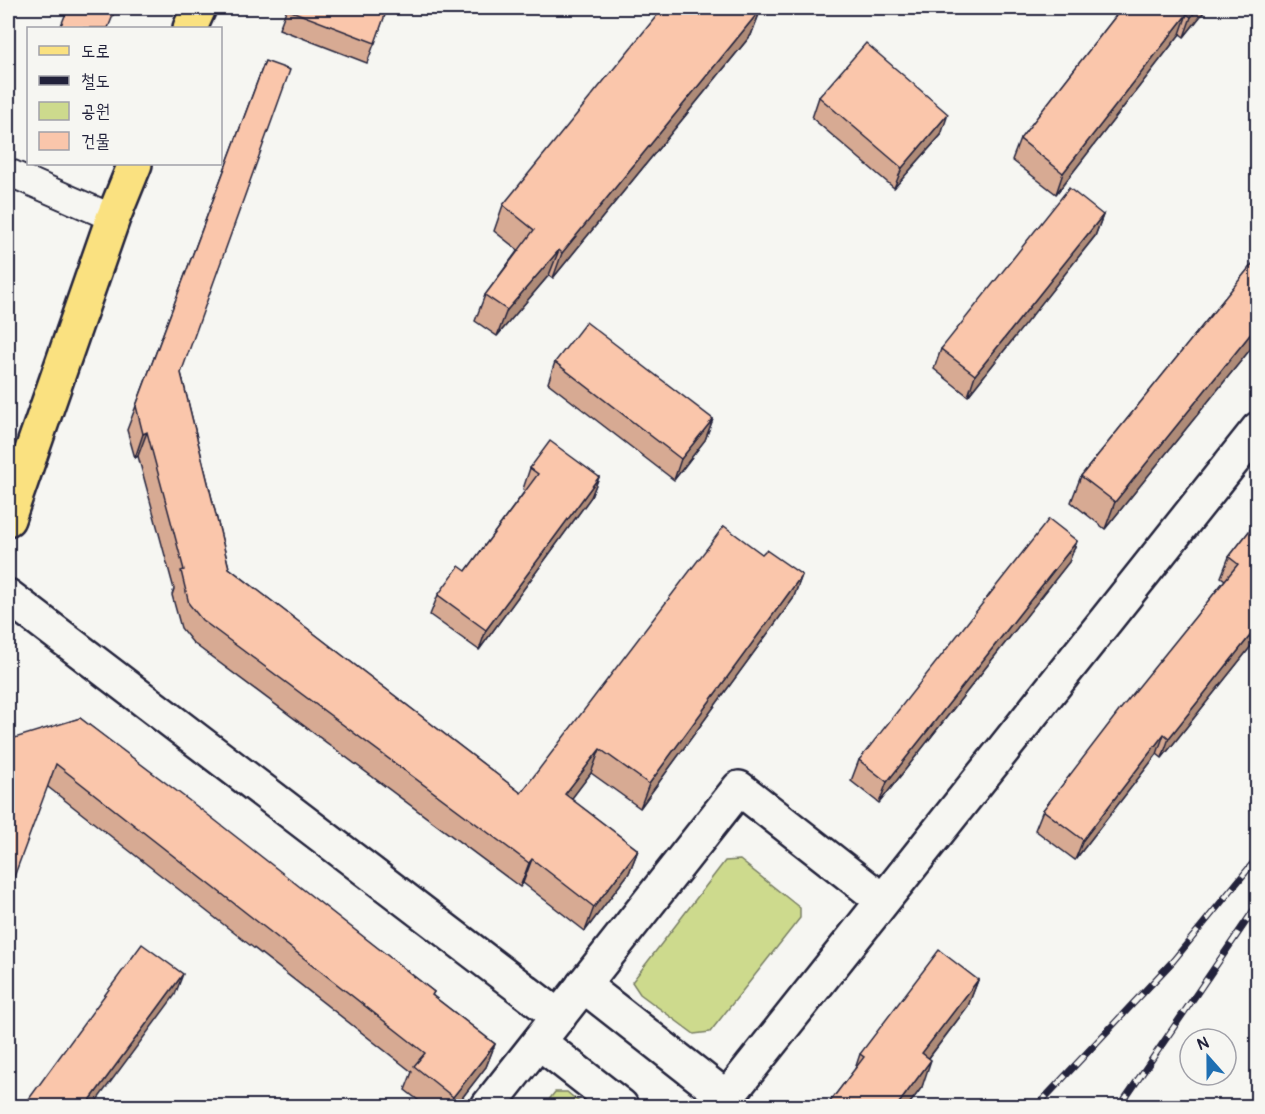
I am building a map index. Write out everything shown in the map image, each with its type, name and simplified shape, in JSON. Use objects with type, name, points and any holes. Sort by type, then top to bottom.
[{"type":"main road","points":[[190,27],[199,8]]},
{"type":"main road","points":[[8,519],[113,218],[135,165]]},
{"type":"main road","points":[[583,985],[723,1102],[1257,429]]},
{"type":"main road","points":[[8,596],[559,1017]]},
{"type":"main road","points":[[488,1107],[739,788],[882,900]]},
{"type":"main road","points":[[539,1042],[621,1107]]},
{"type":"street","points":[[8,172],[113,218]]},
{"type":"green space","points":[[740,860],[800,908],[800,918],[710,1032],[694,1034],[640,994],[632,982],[725,861]]},
{"type":"green space","points":[[555,1092],[567,1092],[584,1106],[544,1106]]},
{"type":"building","points":[[68,8],[116,8],[108,27],[60,27]]},
{"type":"building","points":[[287,8],[373,8],[386,12],[375,43]]},
{"type":"building","points":[[663,8],[761,9],[562,253],[559,250],[507,310],[485,295],[534,230],[503,205]]},
{"type":"building","points":[[1122,8],[1198,8],[1191,17],[1187,14],[1063,173],[1020,139]]},
{"type":"building","points":[[866,43],[948,114],[902,168],[819,97]]},
{"type":"building","points":[[265,61],[290,70],[181,373],[229,568],[521,793],[724,526],[762,554],[766,550],[802,575],[649,784],[600,749],[565,794],[638,850],[594,907],[532,859],[529,863],[202,620],[189,604],[181,571],[184,570],[147,432],[143,434],[136,406]]},
{"type":"building","points":[[1069,188],[1103,215],[975,375],[941,349]]},
{"type":"building","points":[[1257,258],[1257,326],[1115,502],[1081,476]]},
{"type":"building","points":[[586,322],[713,419],[681,459],[555,362]]},
{"type":"building","points":[[550,441],[599,477],[486,630],[438,595],[459,566],[466,571],[538,474],[530,468]]},
{"type":"building","points":[[1049,519],[1077,541],[887,782],[859,760]]},
{"type":"building","points":[[1257,521],[1257,609],[1254,613],[1257,615],[1257,627],[1169,738],[1164,734],[1083,840],[1043,810],[1119,711],[1238,564],[1229,557]]},
{"type":"building","points":[[80,718],[207,814],[434,992],[432,995],[495,1044],[453,1097],[414,1066],[425,1053],[56,764],[8,893],[8,740]]},
{"type":"building","points":[[142,944],[183,974],[85,1107],[23,1107]]},
{"type":"building","points":[[939,950],[978,980],[922,1053],[931,1060],[896,1107],[826,1107],[864,1057],[860,1054]]},
{"type":"building","points":[[352,1099],[362,1107],[346,1107]]},
{"type":"railway","points":[[1037,1106],[1173,961],[1258,857]]},
{"type":"railway","points":[[1120,1106],[1258,904]]}]
